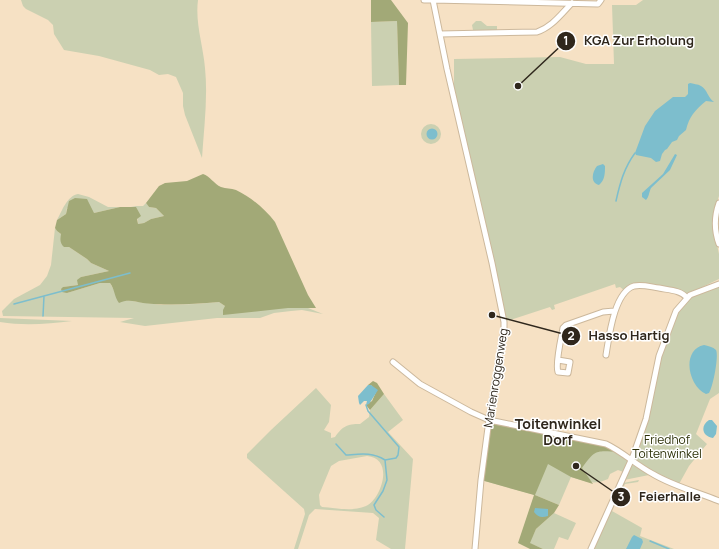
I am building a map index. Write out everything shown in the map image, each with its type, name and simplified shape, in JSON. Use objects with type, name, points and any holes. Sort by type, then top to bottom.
[{"type":"street","points":[[424,0],[598,4],[601,0]]},
{"type":"street","name":"Marienroggenweg","points":[[433,0],[504,322],[481,480],[475,549]]},
{"type":"street","points":[[440,34],[537,32],[555,22],[572,3]]},
{"type":"street","points":[[719,203],[715,222],[715,231],[719,244]]},
{"type":"street","points":[[591,549],[631,460],[646,419],[661,347],[676,311],[690,295],[719,284]]},
{"type":"street","points":[[606,355],[614,311],[625,292],[634,286],[640,285],[677,291],[687,296],[687,298]]},
{"type":"street","points":[[558,360],[564,326],[603,312],[614,311]]},
{"type":"street","points":[[393,362],[420,384],[471,412],[489,420],[598,441],[612,447],[654,475],[666,481],[719,500]]},
{"type":"green space","points":[[21,0],[198,0],[198,26],[206,79],[202,158],[185,115],[183,93],[176,77],[168,74],[159,75],[150,70],[99,56],[64,50],[54,34],[53,25],[48,20],[26,9]]},
{"type":"green space","points":[[371,0],[391,0],[408,23],[406,85],[399,85],[397,21],[371,22]]},
{"type":"green space","points":[[643,0],[719,0],[719,196],[714,213],[714,231],[719,254],[719,279],[690,293],[687,296],[640,285],[625,291],[620,287],[616,288],[615,284],[554,305],[555,309],[552,310],[550,307],[504,322],[454,98],[454,59],[560,57],[586,64],[614,64],[612,5],[636,5]]},
{"type":"green space","points":[[397,21],[399,85],[372,86],[371,22]]},
{"type":"green space","points":[[476,21],[481,21],[487,26],[497,26],[497,31],[471,34],[473,30],[472,25]]},
{"type":"green space","points":[[431,124],[438,127],[441,134],[438,141],[431,144],[424,141],[421,134],[424,127]]},
{"type":"green space","points":[[203,174],[208,176],[221,187],[236,190],[247,196],[271,217],[275,222],[308,295],[316,308],[288,308],[223,315],[225,306],[219,302],[172,305],[134,301],[119,303],[110,283],[100,283],[67,293],[62,292],[61,289],[63,287],[78,285],[77,280],[81,277],[109,271],[91,263],[69,247],[64,247],[62,244],[60,240],[61,234],[55,228],[57,220],[66,214],[69,201],[75,198],[87,199],[94,213],[120,207],[136,207],[141,216],[137,219],[138,224],[144,223],[151,219],[164,216],[156,208],[149,207],[146,203],[159,186],[165,183],[187,181]]},
{"type":"green space","points":[[78,194],[89,197],[108,207],[120,207],[94,213],[67,208],[66,214],[57,220],[68,201],[74,195]]},
{"type":"green space","points":[[146,203],[149,207],[156,208],[164,216],[138,224],[136,207],[131,206],[143,206]]},
{"type":"green space","points":[[55,228],[61,234],[69,247],[91,263],[109,271],[81,277],[78,285],[63,287],[67,293],[100,283],[110,283],[114,290],[125,300],[161,305],[219,302],[225,306],[308,308],[323,314],[302,310],[274,313],[260,318],[217,318],[145,326],[120,322],[134,318],[3,316],[2,311],[14,299],[40,285],[47,276],[51,265]]},
{"type":"green space","name":"Friedhof Toitenwinkel","points":[[719,284],[719,393],[710,399],[696,434],[707,444],[689,466],[679,484],[657,475],[635,458],[655,372],[676,311],[687,298]]},
{"type":"green space","points":[[0,318],[72,321],[45,324],[18,324],[0,322]]},
{"type":"green space","points":[[373,381],[377,383],[384,394],[370,410],[366,405],[372,401],[376,392],[371,385],[368,385]]},
{"type":"green space","points":[[316,388],[331,405],[329,422],[324,430],[331,433],[331,438],[335,437],[340,430],[346,426],[360,424],[369,417],[370,410],[384,394],[403,420],[388,432],[413,459],[405,549],[391,549],[376,540],[379,518],[373,513],[315,509],[309,515],[298,549],[294,549],[305,514],[304,509],[247,458],[247,454]],"holes":[[[367,456],[376,459],[381,464],[383,480],[380,489],[371,503],[355,509],[338,509],[322,507],[320,505],[319,495],[331,466],[339,461]]]},
{"type":"green space","points":[[489,420],[598,441],[620,452],[602,451],[591,457],[582,468],[593,484],[571,477],[548,464],[535,495],[559,505],[554,513],[536,529],[530,543],[543,549],[530,549],[518,543],[534,495],[481,480]]},
{"type":"green space","points":[[598,441],[631,460],[626,473],[618,470],[610,474],[608,479],[598,482],[590,482],[571,477],[559,505],[535,495],[481,480]]},
{"type":"green space","points":[[632,465],[635,466],[649,475],[624,480]]},
{"type":"green space","points":[[639,480],[638,482],[625,484],[612,511],[642,528],[640,536],[674,549],[592,549],[623,483]]},
{"type":"green space","points":[[554,513],[576,523],[568,540],[559,537],[554,549],[543,549],[529,543],[536,529]]},
{"type":"water","points":[[690,83],[703,87],[714,102],[706,101],[696,111],[691,117],[686,130],[665,150],[660,161],[656,162],[651,158],[636,155],[635,153],[645,126],[655,111],[673,97],[685,97],[688,94],[688,84]]},
{"type":"water","points":[[430,129],[434,129],[436,130],[436,138],[430,139],[427,136],[427,132]]},
{"type":"water","points":[[675,154],[677,155],[670,170],[651,188],[646,200],[642,197],[642,193],[663,174]]},
{"type":"water","points":[[603,164],[605,166],[604,176],[599,185],[594,182],[593,174],[597,166]]},
{"type":"water","points":[[704,345],[715,349],[717,353],[712,385],[709,393],[706,394],[695,384],[691,376],[690,368],[692,354],[697,348]]},
{"type":"water","points":[[368,385],[371,385],[378,390],[369,404],[366,405],[367,401],[364,401],[360,405],[358,396]]},
{"type":"water","points":[[709,420],[712,420],[717,426],[716,434],[713,438],[706,435],[703,428]]},
{"type":"water","points":[[535,508],[548,509],[548,516],[538,516],[534,512]]},
{"type":"water","points":[[634,535],[642,539],[643,542],[640,549],[626,549],[632,537]]},
{"type":"waterway","points":[[616,201],[623,176],[635,153]]},
{"type":"waterway","points":[[14,304],[130,273]]},
{"type":"waterway","points":[[43,316],[44,296]]},
{"type":"waterway","points":[[366,405],[368,411],[399,447],[396,458],[385,460],[387,480],[383,491],[374,505],[376,510],[384,517]]},
{"type":"waterway","points":[[336,444],[346,455],[371,455],[385,460]]},
{"type":"waterway","points":[[650,541],[669,549]]},
{"type":"place","name":"KGA Zur Erholung","points":[[518,86]]},
{"type":"place","name":"Hasso Hartig","points":[[492,315]]},
{"type":"place","name":"Feierhalle","points":[[576,466]]},
{"type":"district","name":"Toitenwinkel Dorf","points":[[558,432]]}]
